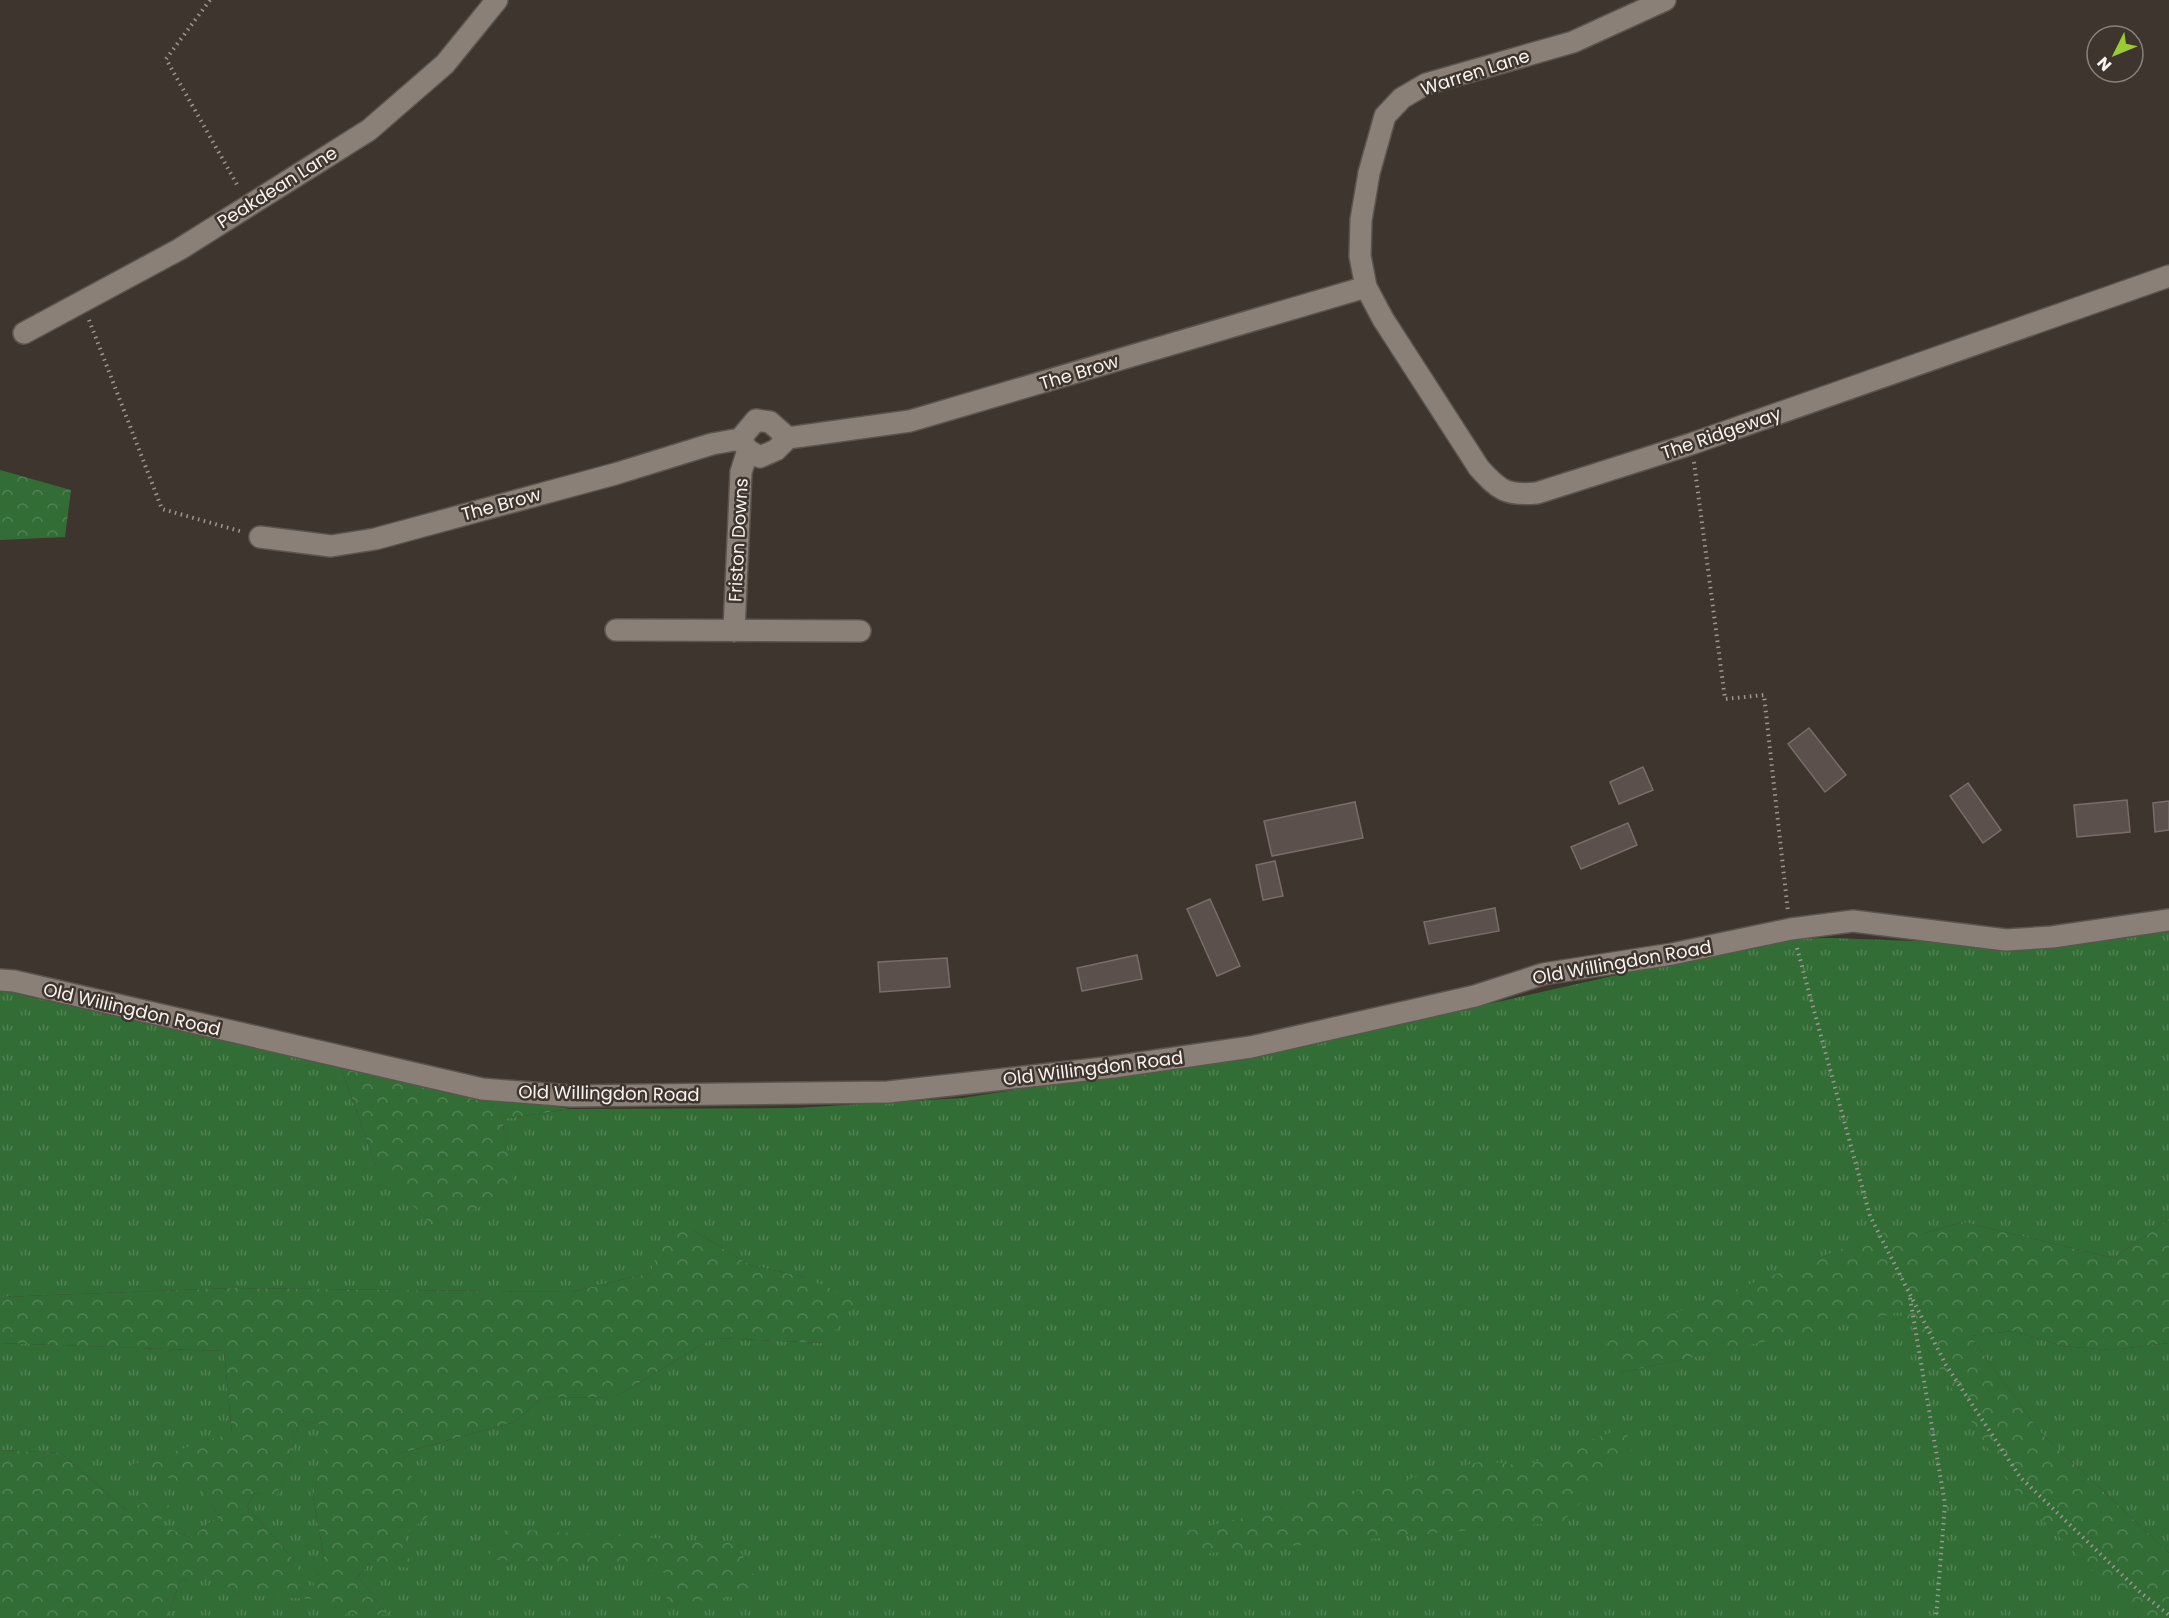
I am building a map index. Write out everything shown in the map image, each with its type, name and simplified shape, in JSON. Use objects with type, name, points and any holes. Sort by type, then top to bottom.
[{"type":"street","name":"Peakdean Lane","points":[[24,333],[180,249],[369,130],[445,64],[496,0]]},
{"type":"street","name":"Warren Lane","points":[[1366,287],[1360,256],[1360,220],[1369,173],[1385,116],[1402,98],[1426,84],[1573,42],[1665,0]]},
{"type":"street","name":"The Ridgeway","points":[[1366,287],[1479,468],[1496,487],[1514,496],[1537,493],[1691,444],[2169,276]]},
{"type":"street","name":"The Brow","points":[[744,444],[760,457],[776,450],[788,438],[910,422],[1366,287]]},
{"type":"street","name":"The Brow","points":[[260,537],[332,546],[375,539],[744,444],[756,420],[770,422],[788,438]]},
{"type":"street","name":"Friston Downs","points":[[734,631],[744,444]]},
{"type":"street","points":[[615,630],[860,631]]},
{"type":"street","name":"Old Willingdon Road","points":[[7,980],[482,1089],[571,1096],[888,1092],[1113,1067],[1251,1047],[1475,996],[1543,974],[1672,954],[1791,929],[1852,921],[2006,940],[2052,937],[2169,920]]},
{"type":"path","points":[[210,0],[166,59],[248,205]]},
{"type":"path","points":[[82,303],[162,509],[260,537]]},
{"type":"path","points":[[1691,444],[1725,699],[1764,695],[1791,929],[1870,1216],[1946,1365],[2020,1477],[2141,1593],[2169,1615]]},
{"type":"path","points":[[1909,1294],[1945,1504],[1935,1618]]},
{"type":"green space","points":[[0,470],[71,490],[65,537],[0,540]]},
{"type":"green space","points":[[2169,930],[2169,1219],[2114,1258],[1962,1222],[1922,1234],[1620,1373],[1901,1311],[1930,1353],[2139,1618],[168,1618],[180,1580],[215,1576],[239,1595],[294,1560],[247,1507],[255,1493],[276,1498],[300,1420],[331,1426],[313,1496],[324,1558],[386,1614],[358,1576],[404,1535],[398,1454],[515,1422],[541,1398],[615,1397],[713,1338],[826,1343],[804,1277],[750,1265],[693,1230],[650,1273],[571,1292],[233,1288],[0,1297],[0,990],[341,1068],[376,1166],[514,1191],[502,1119],[571,1109],[795,1108],[962,1098],[1299,1047],[1776,939],[1832,938],[1993,944]]},
{"type":"green space","points":[[341,1068],[427,1087],[571,1109],[502,1119],[515,1191],[434,1228],[376,1166]]},
{"type":"green space","points":[[2169,1219],[2169,1343],[2111,1350],[2062,1346],[2014,1331],[1970,1336],[2041,1433],[2169,1553],[2169,1618],[2139,1618],[2011,1487],[1930,1353],[1901,1312],[1620,1373],[1603,1340],[1904,1225],[1922,1234],[1962,1222],[2114,1258]]},
{"type":"green space","points":[[667,1227],[693,1230],[750,1265],[804,1277],[857,1300],[826,1343],[713,1338],[615,1397],[541,1398],[515,1422],[398,1454],[433,1512],[404,1535],[411,1568],[370,1563],[358,1576],[387,1615],[334,1614],[310,1578],[324,1558],[313,1496],[330,1426],[300,1420],[276,1499],[255,1493],[247,1507],[294,1560],[313,1599],[239,1595],[215,1577],[180,1580],[168,1618],[0,1618],[0,1450],[61,1453],[126,1510],[162,1495],[169,1506],[158,1525],[192,1537],[218,1516],[201,1489],[131,1465],[232,1433],[224,1351],[0,1343],[0,1297],[233,1288],[571,1292],[650,1273]]},
{"type":"green space","points":[[2014,1331],[2062,1346],[2111,1350],[2169,1343],[2169,1553],[2041,1433],[1970,1336]]},
{"type":"green space","points":[[0,1343],[224,1351],[232,1434],[132,1465],[201,1488],[218,1516],[192,1537],[157,1525],[126,1510],[61,1453],[0,1450]]},
{"type":"green space","points":[[1622,1428],[1635,1446],[1562,1522],[1198,1554],[1179,1533],[1484,1461],[1525,1466]]},
{"type":"green space","points":[[506,1529],[735,1543],[765,1594],[667,1604],[666,1573],[613,1563],[486,1560]]},
{"type":"building","points":[[1809,728],[1846,775],[1825,792],[1788,744]]},
{"type":"building","points":[[1643,767],[1653,790],[1619,804],[1610,782]]},
{"type":"building","points":[[1968,783],[2001,830],[1983,843],[1950,796]]},
{"type":"building","points":[[2127,800],[2130,832],[2077,837],[2074,805]]},
{"type":"building","points":[[2169,801],[2169,830],[2155,832],[2153,803]]},
{"type":"building","points":[[1355,802],[1363,838],[1272,856],[1264,821]]},
{"type":"building","points":[[1628,823],[1637,845],[1581,869],[1571,847]]},
{"type":"building","points":[[1275,861],[1283,896],[1263,900],[1256,865]]},
{"type":"building","points":[[1210,899],[1240,966],[1217,976],[1187,909]]},
{"type":"building","points":[[1495,908],[1499,931],[1429,944],[1424,922]]},
{"type":"building","points":[[1137,955],[1142,979],[1082,991],[1077,968]]},
{"type":"building","points":[[947,958],[950,987],[880,992],[878,962]]}]
